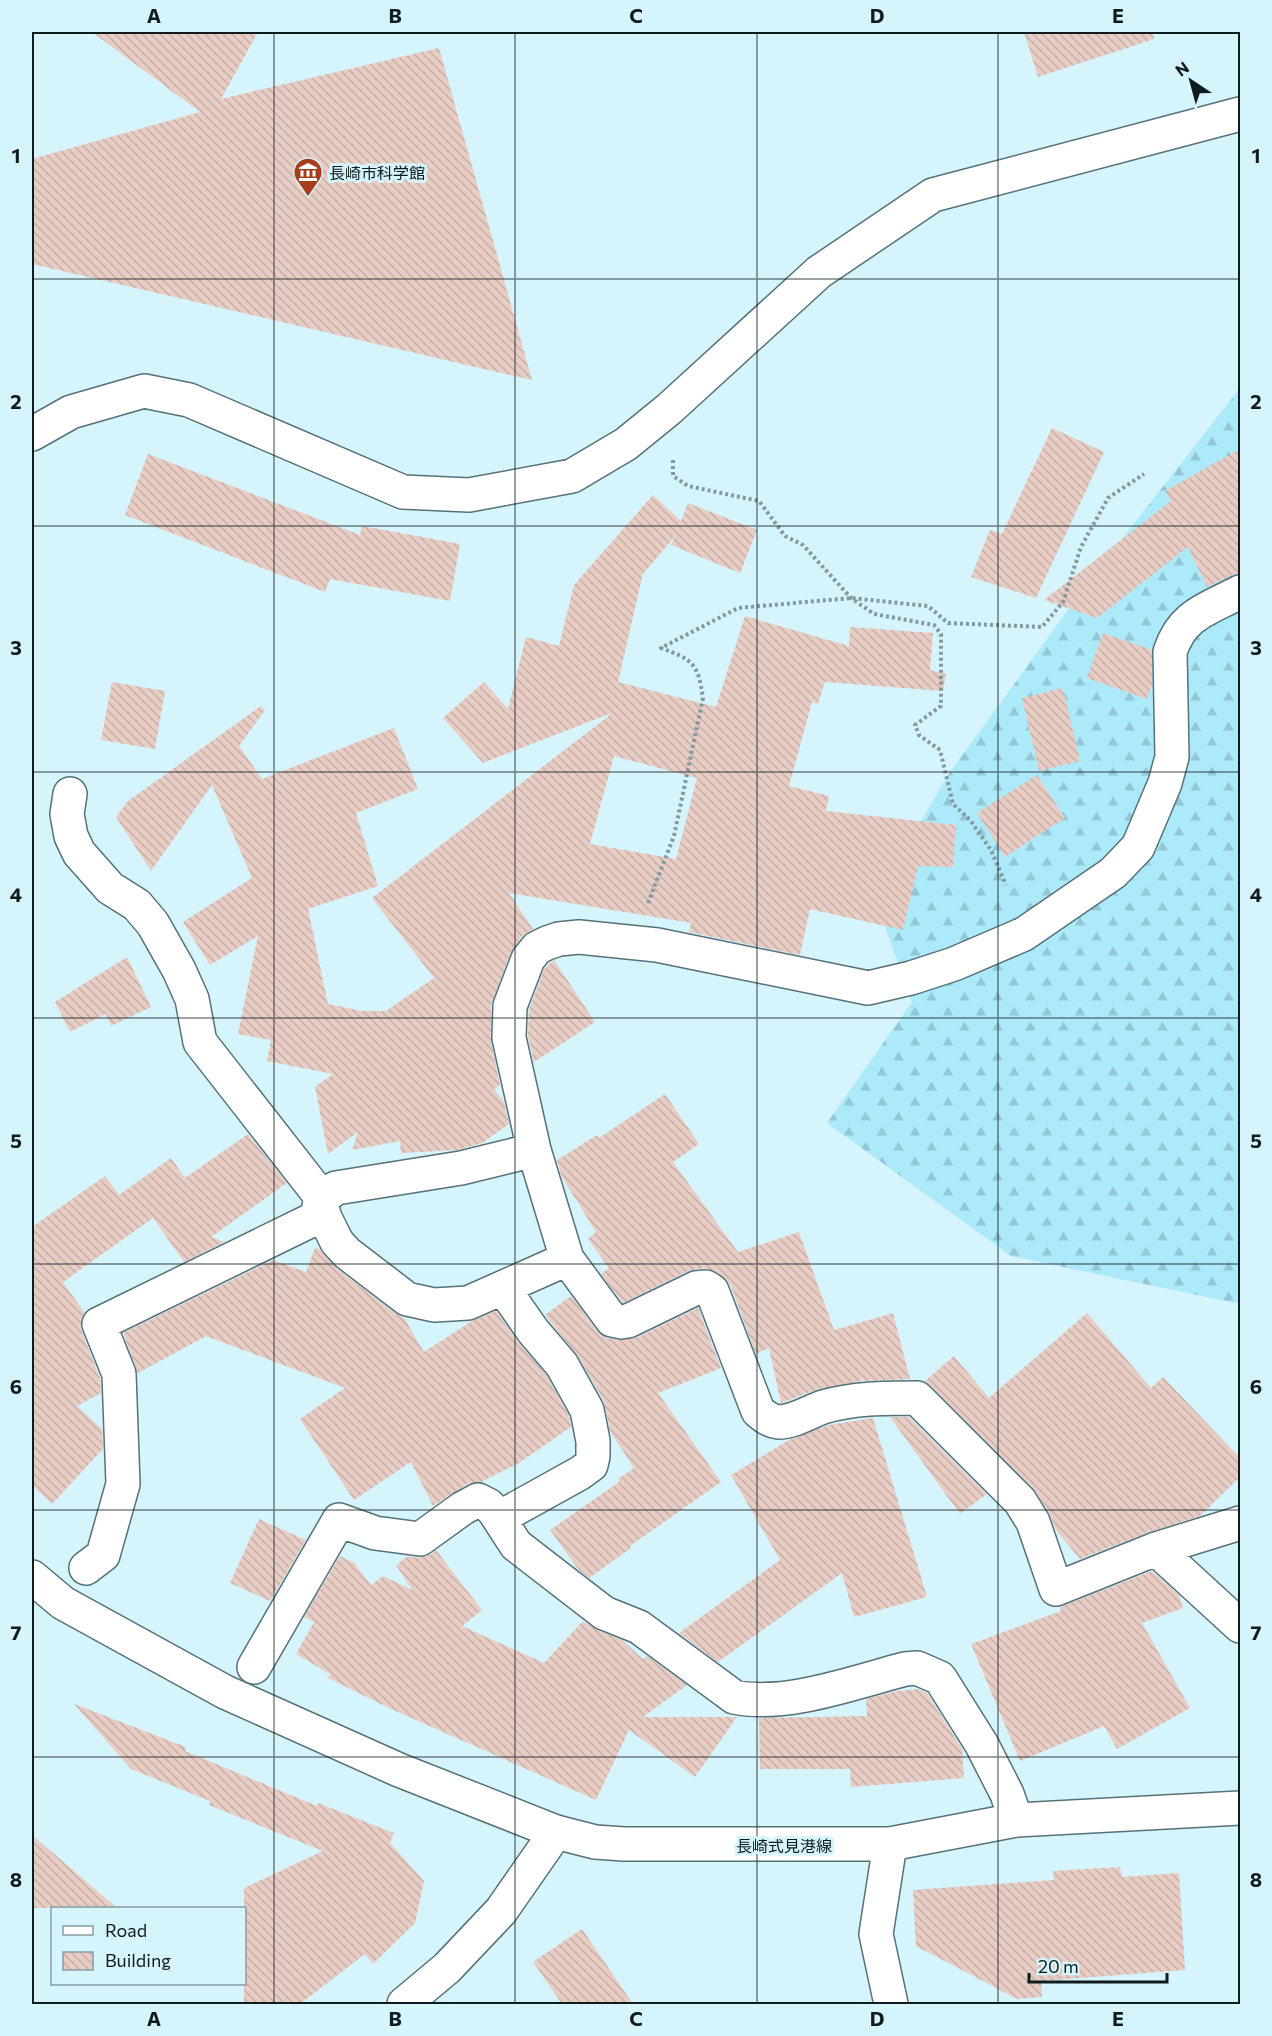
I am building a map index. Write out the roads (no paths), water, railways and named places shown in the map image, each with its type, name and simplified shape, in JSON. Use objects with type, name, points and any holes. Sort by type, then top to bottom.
[{"type":"street","points":[[32,434],[71,412],[144,391],[189,400],[403,492],[469,495],[572,476],[626,444],[819,272],[933,195],[1240,114]]},
{"type":"street","points":[[1240,592],[1185,622],[1174,640],[1170,652],[1172,757],[1165,783],[1138,847],[1113,873],[1024,934],[954,964],[911,978],[868,988],[657,945],[579,937],[559,939],[537,948],[528,959],[510,1006],[509,1038],[534,1149],[567,1259],[612,1320],[628,1321],[696,1288],[706,1287],[712,1291],[758,1411],[767,1419],[775,1422],[786,1421],[824,1407],[882,1398],[917,1398],[1020,1501],[1033,1522],[1056,1589],[1156,1549],[1240,1523]]},
{"type":"street","points":[[70,794],[67,814],[71,836],[79,853],[110,888],[137,905],[153,924],[179,969],[192,999],[200,1042],[323,1206],[338,1242],[347,1253],[407,1299],[434,1305],[468,1303],[567,1259]]},
{"type":"street","points":[[86,1568],[104,1555],[123,1484],[119,1374],[99,1323],[323,1206],[336,1188],[461,1168],[534,1149]]},
{"type":"street","points":[[499,1518],[580,1473],[591,1465],[593,1456],[587,1410],[562,1365],[503,1288]]},
{"type":"street","points":[[254,1667],[339,1520],[375,1533],[420,1539],[478,1500],[488,1505],[499,1518],[516,1545],[604,1613],[639,1627],[734,1697],[747,1700],[804,1694],[905,1669],[917,1668],[940,1678],[982,1745],[1007,1794],[1016,1820]]},
{"type":"street","points":[[1156,1549],[1240,1626]]},
{"type":"street","name":"長崎式見港線","points":[[32,1577],[63,1603],[225,1692],[399,1770],[556,1832],[595,1842],[624,1844],[890,1844],[1016,1820],[1240,1808]]},
{"type":"street","points":[[404,2004],[447,1968],[501,1911],[556,1832]]},
{"type":"street","points":[[890,1844],[876,1934],[891,2004]]},
{"type":"place","name":"長崎市科学館","points":[[308,198]]}]
